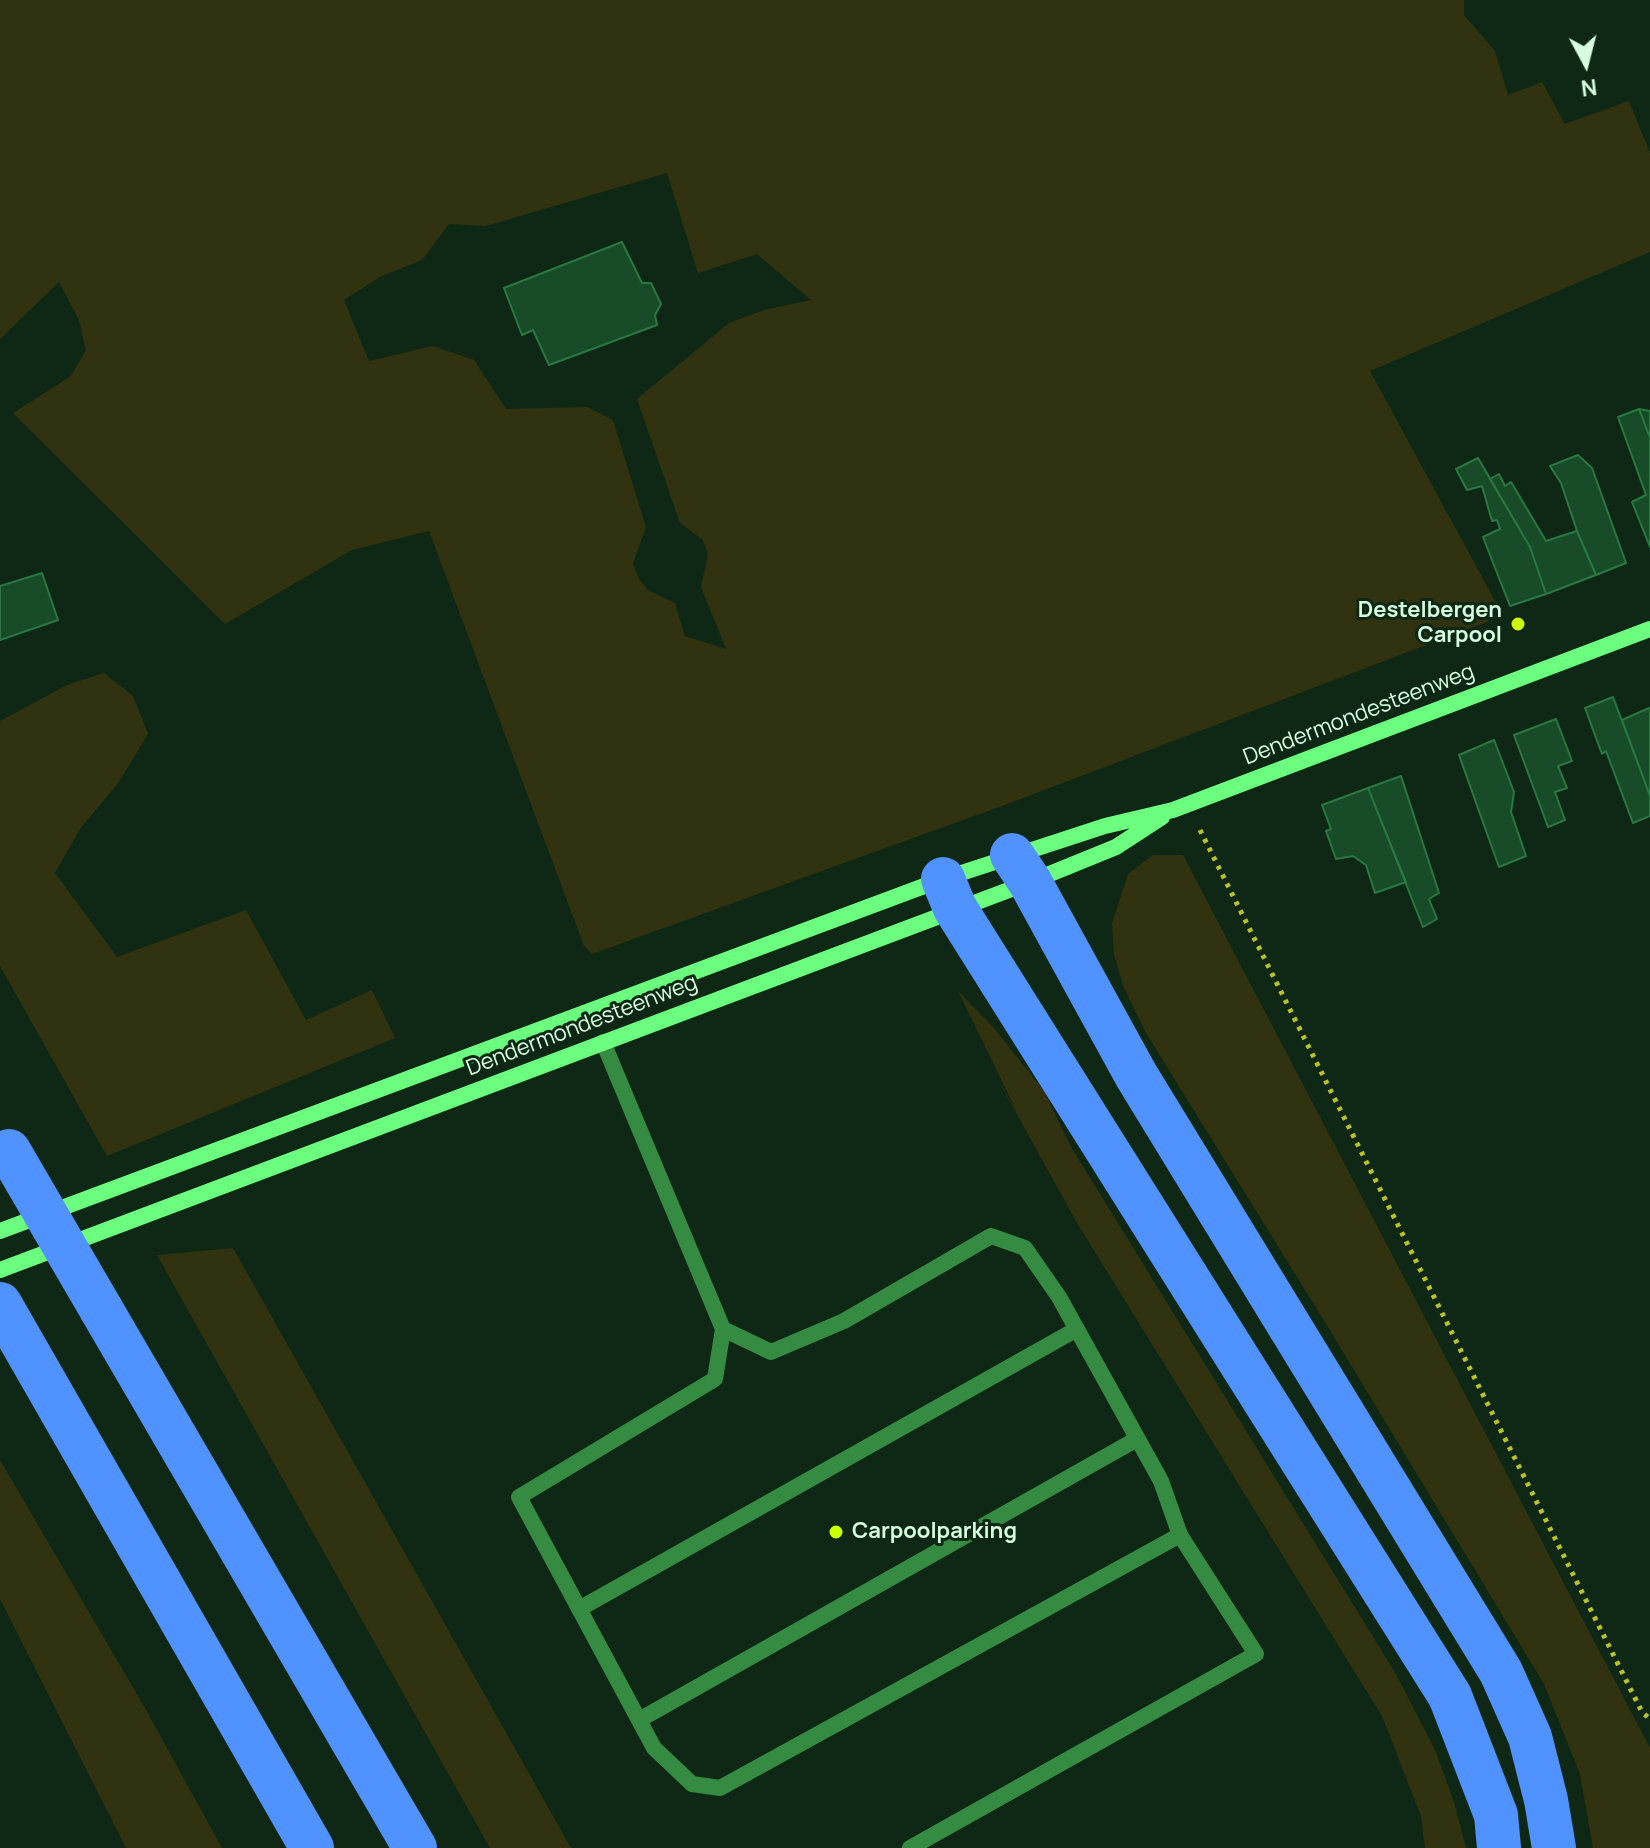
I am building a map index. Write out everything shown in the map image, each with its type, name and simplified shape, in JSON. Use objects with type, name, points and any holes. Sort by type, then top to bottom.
[{"type":"highway","points":[[1021,868],[1136,1075],[1501,1672],[1530,1737],[1554,1848]]},
{"type":"highway","points":[[949,894],[1450,1696],[1496,1815],[1499,1848]]},
{"type":"highway","points":[[4,1144],[415,1848]]},
{"type":"highway","points":[[0,1304],[307,1843]]},
{"type":"main road","name":"Dendermondesteenweg","points":[[0,1231],[1021,868],[1105,826],[1180,807],[1650,629]]},
{"type":"main road","name":"Dendermondesteenweg","points":[[0,1270],[603,1042],[949,894],[1021,868],[1116,847],[1180,807]]},
{"type":"lane","points":[[603,1042],[723,1329],[715,1379],[519,1497],[654,1748],[692,1784],[720,1788],[1180,1535]]},
{"type":"lane","points":[[723,1329],[771,1352],[844,1321],[991,1236],[1025,1248],[1059,1297],[1161,1481],[1180,1535],[1256,1654],[910,1848]]},
{"type":"lane","points":[[579,1609],[1077,1329]]},
{"type":"lane","points":[[639,1720],[1137,1439]]},
{"type":"path","points":[[1180,807],[1634,1698],[1650,1719]]},
{"type":"green space","points":[[0,0],[1464,0],[1464,15],[1495,51],[1508,95],[1542,82],[1565,124],[1629,101],[1650,153],[1650,252],[1370,371],[1500,610],[1487,622],[1010,803],[592,954],[584,946],[429,531],[352,550],[225,624],[13,413],[71,376],[86,350],[79,320],[59,282],[0,339]],"holes":[[[667,173],[698,273],[757,254],[811,300],[764,310],[729,323],[637,399],[680,523],[703,540],[708,555],[701,587],[726,649],[685,636],[675,603],[648,590],[639,579],[633,563],[646,527],[613,420],[587,407],[506,409],[474,360],[433,346],[369,361],[344,300],[380,277],[422,260],[449,224],[486,226]]]},
{"type":"green space","points":[[104,673],[133,696],[148,734],[119,782],[80,829],[55,873],[117,957],[246,910],[306,1020],[372,990],[395,1038],[107,1156],[0,966],[0,721],[67,685]]},
{"type":"green space","points":[[1153,855],[1183,855],[1650,1748],[1650,1848],[1593,1848],[1580,1774],[1544,1684],[1146,1033],[1124,988],[1114,955],[1112,923],[1128,874]]},
{"type":"green space","points":[[958,991],[994,1028],[1044,1091],[1071,1147],[1396,1674],[1436,1752],[1466,1848],[1425,1848],[1421,1816],[1382,1716],[1077,1223],[997,1078],[1016,1110]]},
{"type":"green space","points":[[233,1248],[571,1848],[490,1848],[157,1255]]},
{"type":"green space","points":[[0,1460],[145,1708],[222,1848],[126,1848],[0,1599]]},
{"type":"building","points":[[622,242],[642,283],[651,283],[661,304],[655,315],[657,325],[549,365],[533,330],[522,335],[504,288]]},
{"type":"building","points":[[1639,409],[1650,438],[1650,547],[1632,502],[1646,495],[1618,417]]},
{"type":"building","points":[[1639,409],[1650,411],[1650,438]]},
{"type":"building","points":[[1578,455],[1592,468],[1626,563],[1596,575],[1561,483],[1550,466]]},
{"type":"building","points":[[1478,458],[1530,547],[1546,594],[1510,606],[1483,537],[1500,529],[1497,520],[1492,521],[1482,486],[1467,490],[1456,469]]},
{"type":"building","points":[[1499,474],[1505,486],[1511,482],[1546,541],[1577,531],[1596,575],[1546,594],[1530,547],[1490,479]]},
{"type":"building","points":[[42,573],[58,620],[0,640],[0,586]]},
{"type":"building","points":[[1613,697],[1650,796],[1650,816],[1633,823],[1606,751],[1602,754],[1585,708]]},
{"type":"building","points":[[1650,710],[1650,796],[1622,720]]},
{"type":"building","points":[[1556,719],[1572,761],[1558,766],[1567,788],[1555,792],[1565,820],[1548,827],[1514,735]]},
{"type":"building","points":[[1494,740],[1514,792],[1511,812],[1526,856],[1499,867],[1459,755]]},
{"type":"building","points":[[1401,776],[1439,893],[1429,899],[1437,919],[1423,927],[1368,788]]},
{"type":"building","points":[[1368,788],[1406,882],[1375,893],[1366,865],[1353,856],[1336,859],[1326,831],[1331,829],[1322,805]]},
{"type":"place","name":"Destelbergen Carpool","points":[[1518,624]]},
{"type":"place","name":"Carpoolparking","points":[[836,1532]]}]
